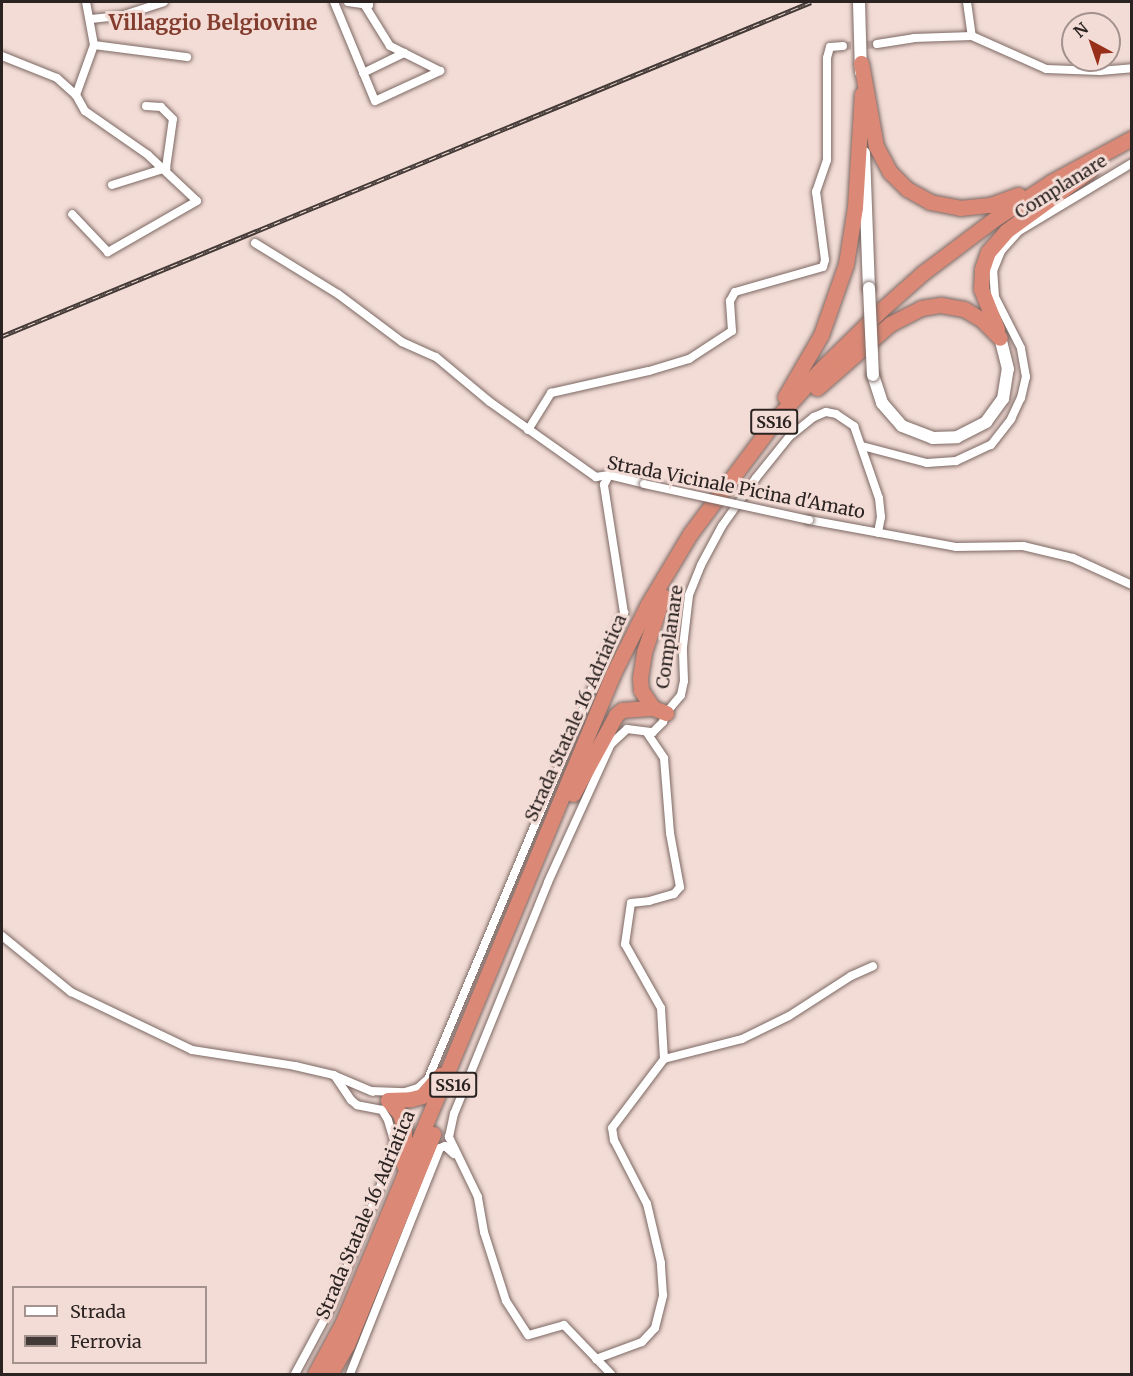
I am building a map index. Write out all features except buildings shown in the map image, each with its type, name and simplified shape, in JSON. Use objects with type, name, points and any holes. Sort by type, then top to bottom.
[{"type":"highway","name":"SS16","points":[[861,63],[872,133],[882,159],[904,187],[933,204],[960,208],[990,206],[1112,148]]},
{"type":"highway","name":"SS16","points":[[733,473],[800,374],[835,301],[852,237],[862,94]]},
{"type":"highway","name":"Strada Statale 16 Adriatica","points":[[315,1374],[343,1322],[616,666],[676,558],[733,473],[776,419],[819,371],[924,272],[1007,210],[1131,138]]},
{"type":"highway","name":"Strada Statale 16 Adriatica","points":[[330,1374],[351,1334],[620,681],[663,596],[734,488],[777,432],[886,319],[938,274],[1010,220],[1090,170],[1131,148]]},
{"type":"highway","name":"SS16","points":[[1000,338],[981,289],[982,269],[988,252],[1006,231],[1090,170]]},
{"type":"highway","name":"SS16","points":[[817,388],[890,324],[921,308],[945,305],[964,309],[982,320],[1000,338]]},
{"type":"highway","points":[[660,711],[641,690],[640,678],[644,652],[663,596]]},
{"type":"highway","points":[[573,794],[616,714],[628,707],[660,711]]},
{"type":"highway","name":"SS16","points":[[388,1100],[405,1100],[422,1096],[437,1081],[456,1053]]},
{"type":"highway","name":"SS16","points":[[388,1100],[400,1114],[404,1126],[402,1182]]},
{"type":"main road","points":[[859,2],[873,375],[882,403],[902,426],[933,438],[963,435],[989,419],[1004,394],[1008,365],[1000,338]]},
{"type":"street","points":[[76,95],[94,45],[91,19],[86,2]]},
{"type":"street","points":[[91,19],[122,16],[164,2]]},
{"type":"street","points":[[334,2],[375,101],[440,71],[390,46],[366,3],[348,2]]},
{"type":"street","points":[[968,2],[972,36]]},
{"type":"street","points":[[877,44],[914,38],[972,36],[1046,69],[1100,71],[1131,68]]},
{"type":"street","points":[[94,45],[187,57]]},
{"type":"street","points":[[528,430],[551,393],[649,371],[689,359],[732,331],[730,301],[735,292],[824,267],[816,192],[827,160],[827,57],[830,47],[843,46]]},
{"type":"street","points":[[363,73],[404,52]]},
{"type":"street","points":[[2,56],[57,78],[76,95],[85,111],[99,123],[125,137],[197,201],[108,252],[72,214]]},
{"type":"street","points":[[112,184],[166,168],[173,119],[161,107],[146,106]]},
{"type":"street","name":"Complanare","points":[[862,446],[894,457],[927,463],[956,461],[991,445],[1011,419],[1021,398],[1026,377],[1021,348],[995,297],[993,271],[1001,251],[1019,231],[1131,164]]},
{"type":"street","name":"Strada Vicinale Picina d'Amato","points":[[255,243],[338,294],[402,342],[436,357],[528,430],[596,477],[609,475],[809,520],[956,547],[1023,546],[1073,558],[1131,585]]},
{"type":"street","name":"Complanare","points":[[660,711],[681,696],[684,681],[682,647],[689,595],[701,565],[722,525],[756,478],[789,437],[814,417],[826,412],[848,420],[862,446],[879,498],[881,517],[878,533]]},
{"type":"street","points":[[370,1090],[405,1092],[418,1088],[428,1079],[624,613],[604,485],[609,475]]},
{"type":"street","points":[[611,1374],[564,1325],[528,1335],[506,1301],[484,1232],[478,1197],[456,1156],[449,1137],[454,1114],[548,882],[611,744],[627,729],[647,733],[658,728],[660,711]]},
{"type":"street","points":[[647,733],[664,758],[670,833],[680,887],[674,894],[631,903],[625,944],[661,1008],[664,1059]]},
{"type":"street","points":[[2,936],[71,992],[192,1050],[295,1066],[333,1075],[388,1100]]},
{"type":"street","points":[[596,1359],[642,1342],[655,1328],[663,1295],[661,1263],[647,1204],[614,1140],[612,1128],[664,1059],[742,1039],[789,1016],[851,976],[873,966]]},
{"type":"street","points":[[295,1374],[330,1309],[391,1160],[391,1130],[382,1110],[357,1105],[333,1075]]},
{"type":"street","points":[[350,1374],[440,1148],[445,1146],[456,1156]]},
{"type":"tunnel","points":[[843,46],[877,44]]},
{"type":"railway","points":[[2,336],[811,2]]},
{"type":"district","name":"Villaggio Belgiovine","points":[[213,23]]}]
